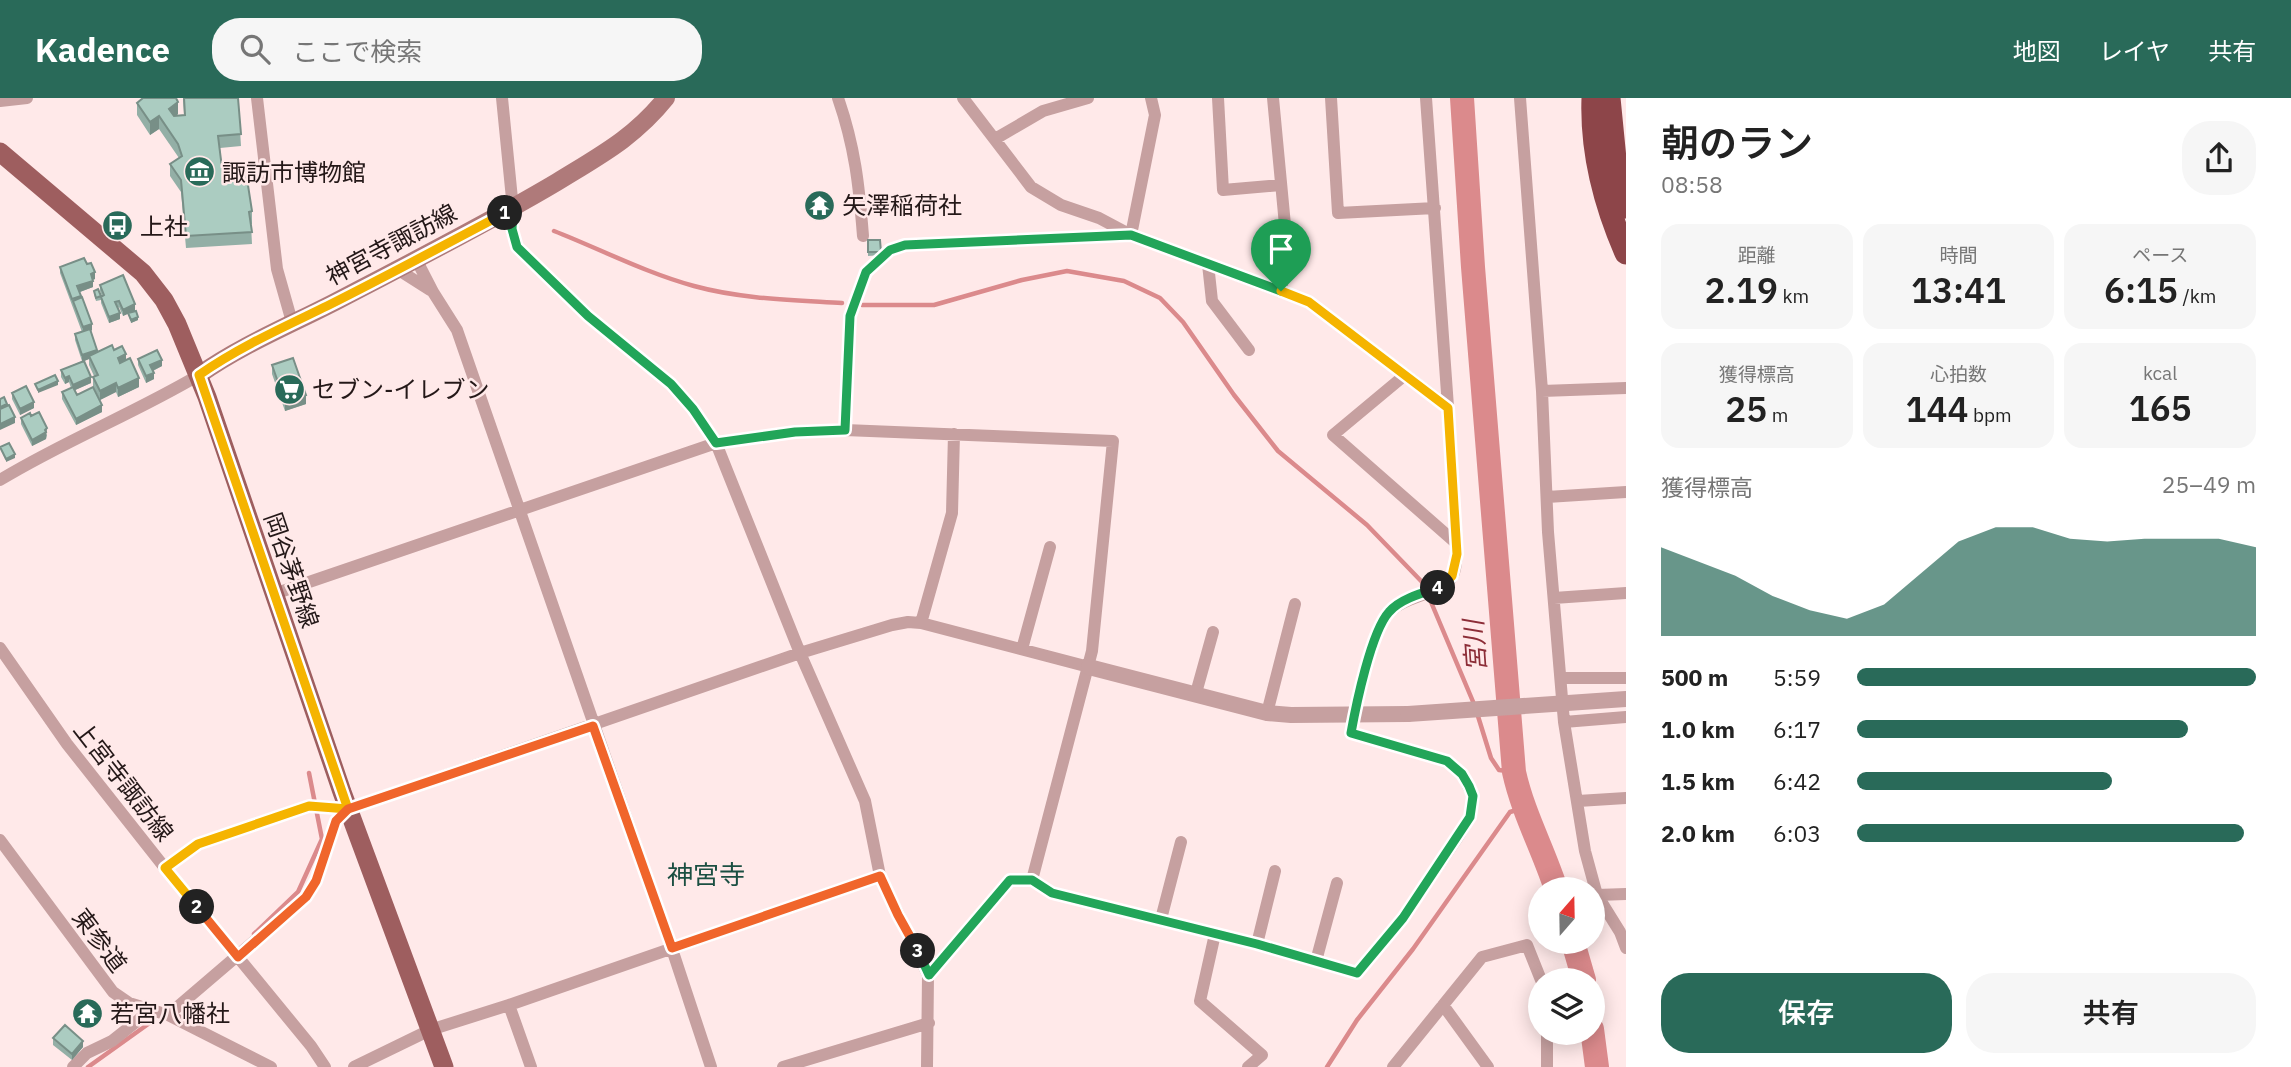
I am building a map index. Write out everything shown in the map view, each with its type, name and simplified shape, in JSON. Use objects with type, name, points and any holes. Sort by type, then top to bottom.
[{"type":"highway","points":[[1592,98],[1603,188],[1614,226],[1626,253]]},
{"type":"highway","points":[[1609,98],[1615,159],[1626,207]]},
{"type":"main road","name":"神宮寺諏訪線","points":[[199,375],[217,362],[292,322],[513,209],[610,151],[644,124],[666,98]]},
{"type":"main road","name":"岡谷茅野線","points":[[0,152],[142,273],[164,300],[199,375],[348,809],[444,1067]]},
{"type":"street","points":[[6,100],[27,98]]},
{"type":"street","points":[[257,98],[276,270],[292,322]]},
{"type":"street","points":[[502,98],[513,209],[512,229],[517,247],[588,316],[671,384],[693,409],[716,443],[800,653],[865,801],[880,876],[929,975],[927,1067]]},
{"type":"street","points":[[838,98],[850,133],[858,175],[863,236]]},
{"type":"street","points":[[962,98],[1031,187],[1061,205],[1100,218],[1131,235],[1309,302],[1448,408]]},
{"type":"street","points":[[995,139],[1043,111],[1088,98]]},
{"type":"street","points":[[1131,235],[1155,115],[1152,98]]},
{"type":"street","points":[[1218,98],[1223,190],[1281,185]]},
{"type":"street","points":[[1273,98],[1287,246],[1281,291]]},
{"type":"street","points":[[1331,98],[1338,213],[1435,208]]},
{"type":"street","points":[[929,975],[1010,880],[1032,880],[1052,893],[1257,944],[1357,973],[1403,918],[1470,817],[1473,796],[1469,786],[1462,774],[1447,761],[1351,733],[1378,628],[1390,610],[1414,596],[1439,587],[1452,576],[1457,554],[1426,98]]},
{"type":"street","points":[[1520,98],[1564,722],[1585,850],[1592,877]]},
{"type":"street","points":[[845,430],[850,316],[866,272],[890,250],[905,245],[1131,235]]},
{"type":"street","points":[[416,259],[457,330],[711,1067]]},
{"type":"street","points":[[1208,264],[1212,301],[1249,350]]},
{"type":"street","points":[[397,269],[433,292]]},
{"type":"street","points":[[0,480],[67,442],[199,375]]},
{"type":"street","points":[[1405,375],[1333,435],[1457,543]]},
{"type":"street","points":[[1542,391],[1626,388]]},
{"type":"street","points":[[274,594],[716,443],[795,432],[845,430],[1113,441],[1088,667],[1032,880]]},
{"type":"street","points":[[921,624],[952,513],[954,434]]},
{"type":"street","points":[[1547,497],[1626,492]]},
{"type":"street","points":[[1021,649],[1050,547]]},
{"type":"street","points":[[1554,598],[1626,593]]},
{"type":"street","points":[[1267,713],[1295,604]]},
{"type":"street","points":[[165,868],[198,844],[309,806],[348,809],[800,653],[908,622],[1267,713],[1354,716],[1408,714],[1626,699]]},
{"type":"street","points":[[1196,694],[1213,632]]},
{"type":"street","name":"上宮寺諏訪線","points":[[0,648],[67,744],[311,1046],[325,1067]]},
{"type":"street","points":[[1561,678],[1626,678]]},
{"type":"street","points":[[1564,722],[1626,717]]},
{"type":"street","points":[[1578,801],[1626,798]]},
{"type":"street","points":[[168,1015],[306,897],[316,881],[336,821],[348,809]]},
{"type":"street","name":"東参道","points":[[0,840],[105,983],[129,1003],[168,1015],[271,1067]]},
{"type":"street","points":[[1161,919],[1181,842]]},
{"type":"street","points":[[1257,944],[1275,871]]},
{"type":"street","points":[[354,1067],[430,1030],[880,876]]},
{"type":"street","points":[[1316,961],[1336,883]]},
{"type":"street","points":[[1605,895],[1626,894]]},
{"type":"street","points":[[1605,908],[1620,932],[1626,948]]},
{"type":"street","points":[[1215,934],[1200,1001],[1262,1055],[1248,1067]]},
{"type":"street","points":[[1393,1067],[1482,957],[1527,945],[1536,968]]},
{"type":"street","points":[[509,1005],[531,1067]]},
{"type":"street","points":[[1443,1005],[1488,1067]]},
{"type":"street","points":[[73,1067],[88,1053],[112,1041],[151,1010]]},
{"type":"street","points":[[783,1067],[929,1023]]},
{"type":"street","points":[[1547,1045],[1547,1067]]},
{"type":"building","name":"諏訪市博物館","points":[[143,98],[176,98],[178,102],[169,109],[174,116],[185,115],[184,98],[238,98],[241,134],[218,136],[222,168],[245,166],[252,211],[249,212],[252,232],[186,236],[181,180],[170,164],[182,156],[178,144],[159,116],[150,122],[137,103]]},
{"type":"building","points":[[868,240],[880,240],[881,252],[868,252]]},
{"type":"building","points":[[84,258],[87,264],[91,263],[95,272],[91,274],[93,281],[77,286],[81,296],[72,299],[60,267]]},
{"type":"building","points":[[123,275],[135,304],[123,310],[119,301],[115,302],[120,313],[109,317],[101,297],[104,295],[100,285]]},
{"type":"building","points":[[98,289],[101,296],[96,298],[94,291]]},
{"type":"building","points":[[82,297],[92,324],[83,327],[73,301]]},
{"type":"building","points":[[136,311],[138,317],[131,320],[128,313]]},
{"type":"building","points":[[90,329],[97,350],[82,355],[75,334]]},
{"type":"building","points":[[112,345],[114,350],[122,346],[126,354],[118,358],[120,363],[130,358],[139,378],[118,388],[116,383],[100,391],[93,377],[98,375],[89,356]]},
{"type":"building","points":[[157,350],[162,360],[150,365],[154,373],[146,376],[138,359]]},
{"type":"building","name":"セブン-イレブン","points":[[293,358],[306,395],[285,402],[272,365]]},
{"type":"building","points":[[84,361],[91,377],[73,385],[69,376],[65,378],[61,370]]},
{"type":"building","points":[[55,375],[58,381],[38,390],[35,384]]},
{"type":"building","points":[[26,386],[34,402],[20,409],[12,393]]},
{"type":"building","points":[[73,387],[77,395],[93,387],[102,405],[76,419],[62,392]]},
{"type":"building","points":[[4,397],[7,404],[0,407],[0,399]]},
{"type":"building","points":[[9,405],[15,417],[0,424],[0,409]]},
{"type":"building","points":[[39,412],[47,428],[46,432],[32,440],[21,418]]},
{"type":"building","points":[[9,443],[15,454],[6,459],[0,447]]},
{"type":"building","points":[[65,1025],[83,1041],[72,1054],[53,1038]]},
{"type":"waterway","name":"宮川","points":[[1462,98],[1514,772],[1551,877]]},
{"type":"waterway","points":[[554,231],[641,268],[694,286],[749,296],[842,303]]},
{"type":"waterway","points":[[862,305],[934,305],[1022,280],[1067,271],[1124,281],[1160,298],[1183,322],[1234,395],[1278,451],[1367,525],[1423,583],[1474,704]]},
{"type":"waterway","points":[[1477,713],[1491,758],[1499,770],[1514,772]]},
{"type":"waterway","points":[[254,934],[298,892],[322,839],[309,773]]},
{"type":"waterway","points":[[1327,1067],[1357,1020],[1413,949],[1510,812],[1523,808]]},
{"type":"waterway","name":"宮川","points":[[1576,954],[1581,968]]},
{"type":"waterway","points":[[88,1067],[151,1022]]},
{"type":"waterway","name":"宮川","points":[[1594,1045],[1597,1067]]},
{"type":"place","name":"諏訪市博物館","points":[[199,172]]},
{"type":"place","name":"矢澤稲荷社","points":[[819,205]]},
{"type":"place","name":"上社","points":[[117,226]]},
{"type":"place","name":"セブン-イレブン","points":[[289,389]]},
{"type":"place","name":"若宮八幡社","points":[[87,1013]]},
{"type":"district","name":"神宮寺","points":[[706,874]]},
{"type":"route","points":[[1281,291],[1131,235],[905,245],[890,250],[866,272],[850,316],[845,430],[795,432],[716,443],[693,409],[671,384],[588,316],[517,247],[512,229],[513,209],[292,322],[217,362],[199,375],[348,809],[309,806],[262,821],[238,832],[198,844],[165,868],[238,957],[306,897],[316,881],[336,821],[348,809],[593,726],[672,948],[880,876],[929,975],[1010,880],[1032,880],[1052,893],[1257,944],[1357,973],[1403,918],[1470,817],[1473,796],[1469,786],[1462,774],[1447,761],[1351,733],[1378,628],[1390,610],[1414,596],[1448,582],[1456,564],[1448,408],[1309,302],[1281,291]]}]
